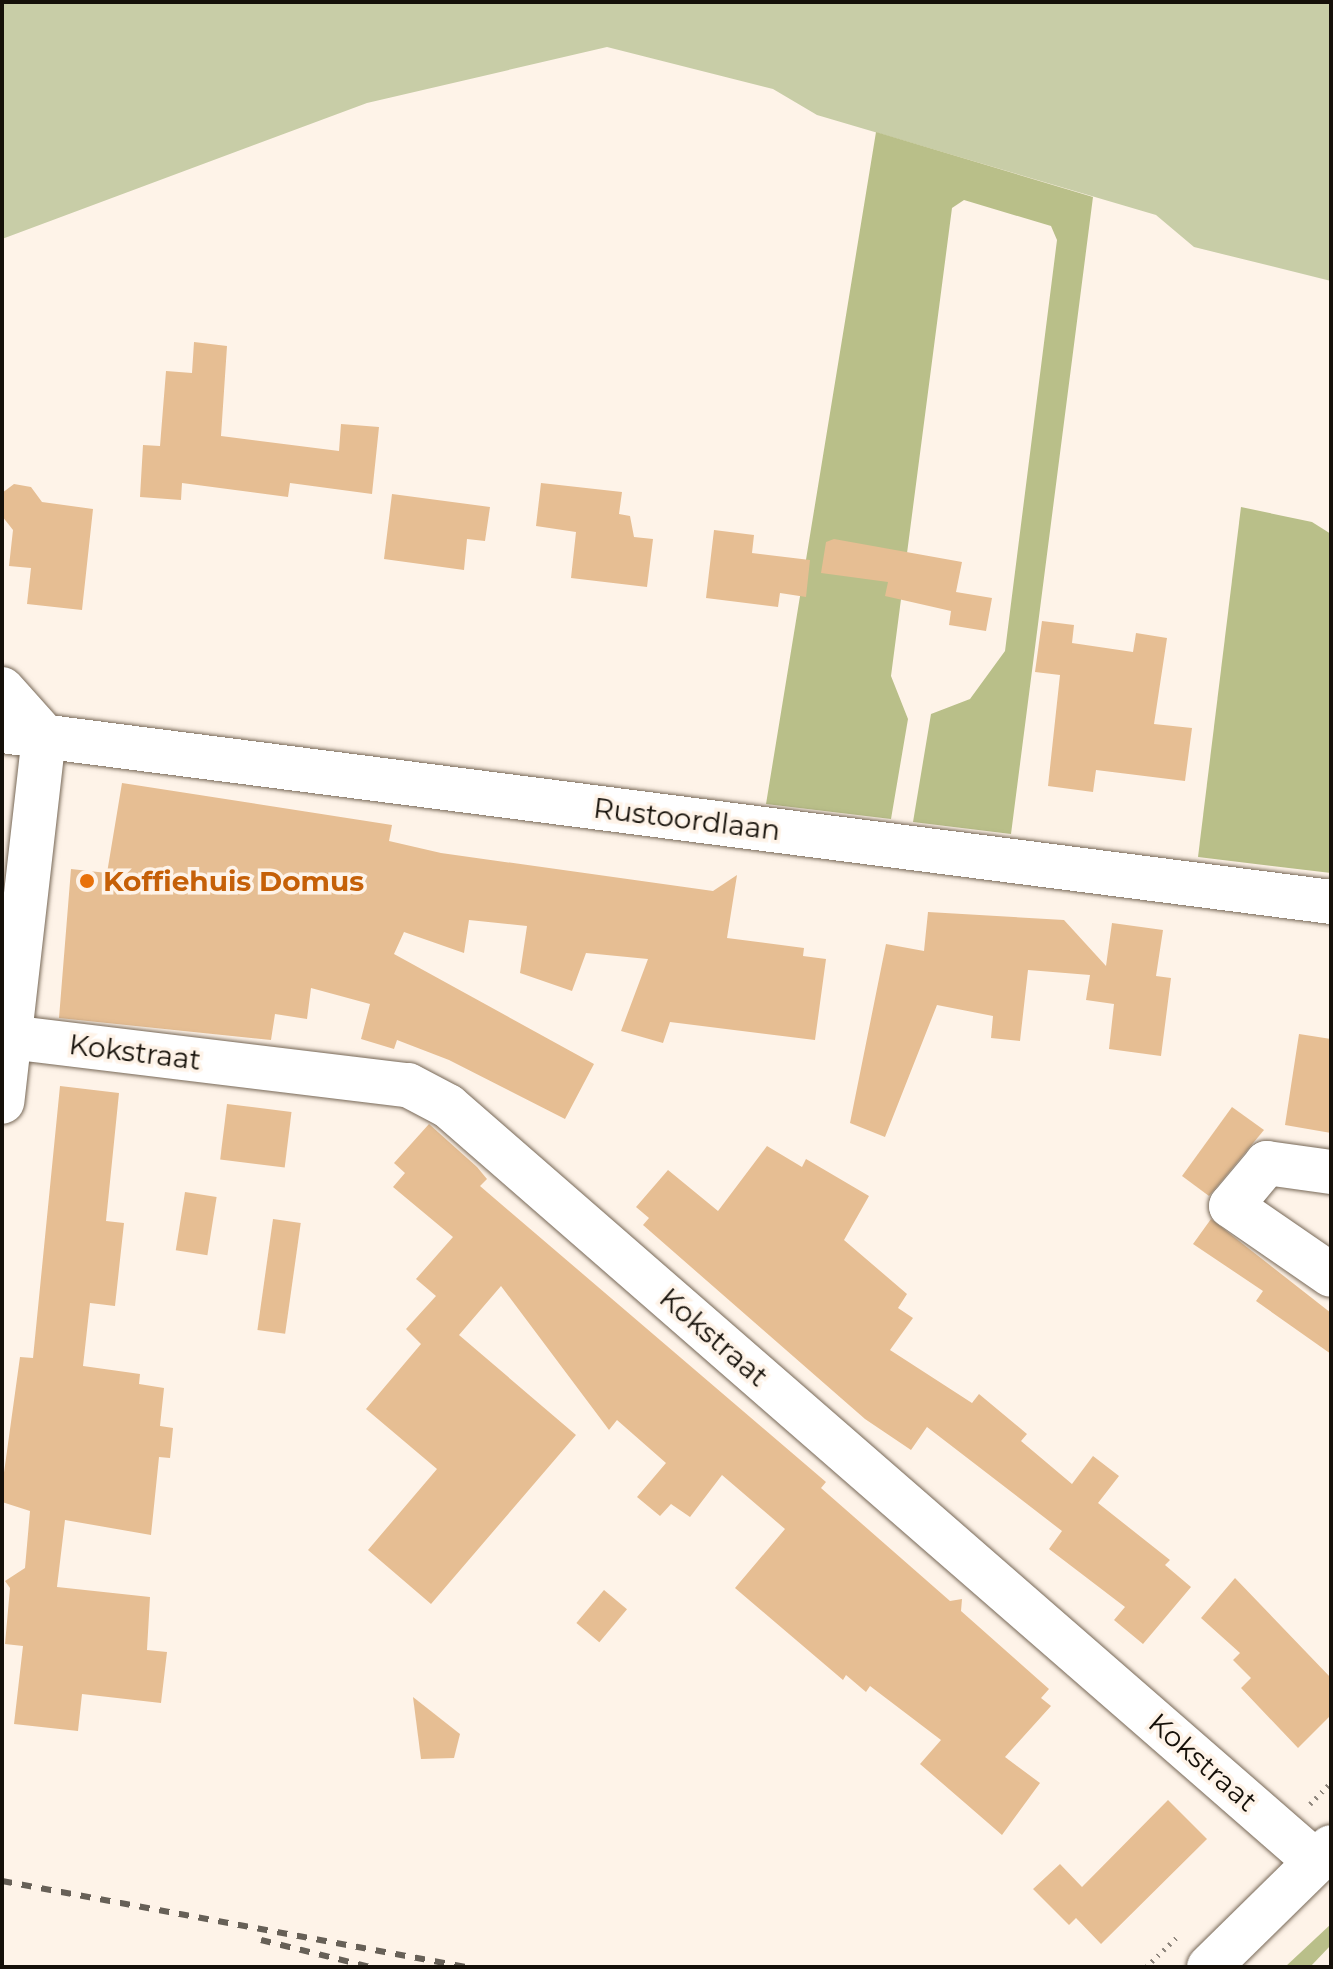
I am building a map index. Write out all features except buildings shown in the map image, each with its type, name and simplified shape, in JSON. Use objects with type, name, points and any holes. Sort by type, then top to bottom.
[{"type":"street","points":[[2,689],[23,734],[9,1037],[2,1102]]},
{"type":"street","name":"Rustoordlaan","points":[[23,734],[1331,902]]},
{"type":"street","name":"Kokstraat","points":[[9,1037],[408,1085],[448,1106],[1324,1854]]},
{"type":"street","points":[[1331,1172],[1267,1163],[1231,1206],[1331,1275]]},
{"type":"street","points":[[1209,1967],[1324,1854]]},
{"type":"green space","points":[[2,2],[1331,2],[1331,281],[1194,247],[1156,215],[817,115],[773,89],[607,47],[367,103],[2,239]]},
{"type":"green space","points":[[876,132],[1093,197],[1011,834],[913,822],[931,714],[970,699],[1005,651],[1057,240],[1051,226],[964,200],[952,208],[891,676],[908,719],[891,819],[766,804]]},
{"type":"green space","points":[[1241,507],[1312,522],[1331,534],[1331,873],[1198,857]]},
{"type":"green space","points":[[1331,1924],[1331,1945],[1310,1967],[1285,1967]]},
{"type":"railway","points":[[2,1881],[467,1967]]},
{"type":"railway","points":[[261,1940],[370,1967]]},
{"type":"place","name":"Koffiehuis Domus","points":[[87,881]]}]
